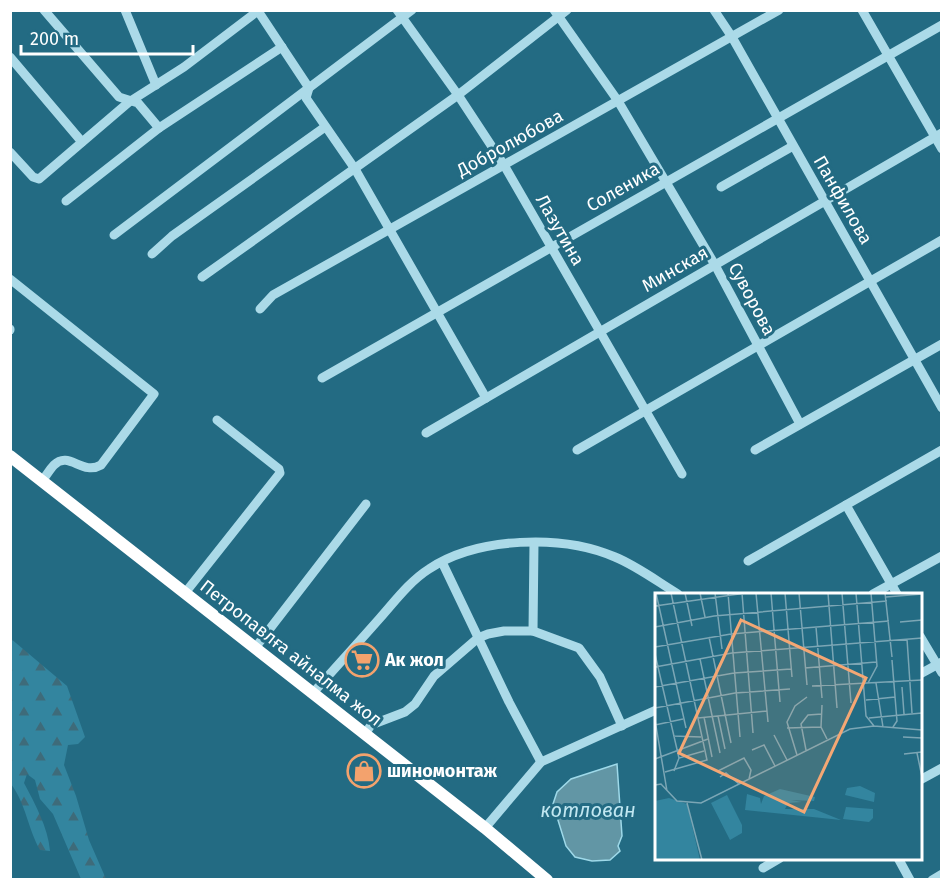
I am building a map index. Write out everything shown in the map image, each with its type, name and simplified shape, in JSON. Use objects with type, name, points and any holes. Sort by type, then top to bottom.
[{"type":"highway","name":"Петропавлға айналма жол","points":[[10,456],[547,879]]},
{"type":"street","points":[[44,10],[119,97],[138,103],[159,128]]},
{"type":"street","points":[[125,10],[156,85]]},
{"type":"street","points":[[114,235],[309,88],[399,14],[412,10]]},
{"type":"street","name":"Панфилова","points":[[714,10],[732,37],[942,408]]},
{"type":"street","name":"Добролюбова","points":[[260,309],[273,295],[779,10]]},
{"type":"street","points":[[862,10],[938,135],[942,149]]},
{"type":"street","points":[[10,152],[37,179],[129,102],[184,67],[258,11],[309,88]]},
{"type":"street","points":[[202,277],[458,95],[560,13]]},
{"type":"street","name":"Суворова","points":[[560,13],[618,101],[715,265],[800,424]]},
{"type":"street","name":"Лазутина","points":[[399,14],[458,95],[504,165],[682,474]]},
{"type":"street","name":"Соленика","points":[[322,378],[942,25]]},
{"type":"street","points":[[66,201],[159,128],[282,47]]},
{"type":"street","points":[[10,57],[82,142]]},
{"type":"street","points":[[309,88],[306,98],[355,169],[486,398]]},
{"type":"street","points":[[153,254],[172,236],[325,127]]},
{"type":"street","name":"Минская","points":[[426,433],[938,135]]},
{"type":"street","points":[[721,187],[793,146]]},
{"type":"street","points":[[577,450],[942,240]]},
{"type":"street","points":[[10,279],[154,394],[101,465],[85,468],[67,459],[63,460],[54,465],[42,481]]},
{"type":"street","points":[[755,450],[942,344]]},
{"type":"street","points":[[185,594],[280,473],[279,469],[218,420]]},
{"type":"street","points":[[748,561],[942,450]]},
{"type":"street","points":[[255,648],[366,504]]},
{"type":"street","points":[[846,505],[896,593]]},
{"type":"street","points":[[533,632],[534,543]]},
{"type":"street","points":[[313,693],[409,586],[429,569],[460,553],[482,548],[560,543],[615,557],[676,593]]},
{"type":"street","points":[[875,593],[942,556]]},
{"type":"street","points":[[442,562],[541,762]]},
{"type":"street","points":[[365,734],[371,725],[399,715],[410,708],[424,693],[434,676],[478,638],[496,632],[533,632],[573,645],[583,653],[600,677],[622,726]]},
{"type":"street","points":[[922,638],[940,667],[922,674]]},
{"type":"street","points":[[485,828],[541,762],[655,711]]},
{"type":"street","points":[[922,779],[942,768]]},
{"type":"street","points":[[763,868],[777,860]]},
{"type":"street","points":[[899,860],[910,879]]},
{"type":"street","points":[[932,879],[942,874]]},
{"type":"green space","points":[[10,638],[67,686],[85,737],[78,744],[68,745],[64,765],[89,840],[106,879],[81,879],[53,814],[40,799],[35,780],[27,774],[24,783],[37,807],[49,842],[50,851],[40,850],[20,800],[11,784]]},
{"type":"water","name":"котлован","points":[[617,764],[622,836],[618,846],[620,851],[610,860],[592,861],[575,857],[566,846],[553,804],[557,792],[571,779]]},
{"type":"place","name":"Ак жол","points":[[362,660]]},
{"type":"place","name":"шиномонтаж","points":[[364,771]]}]
